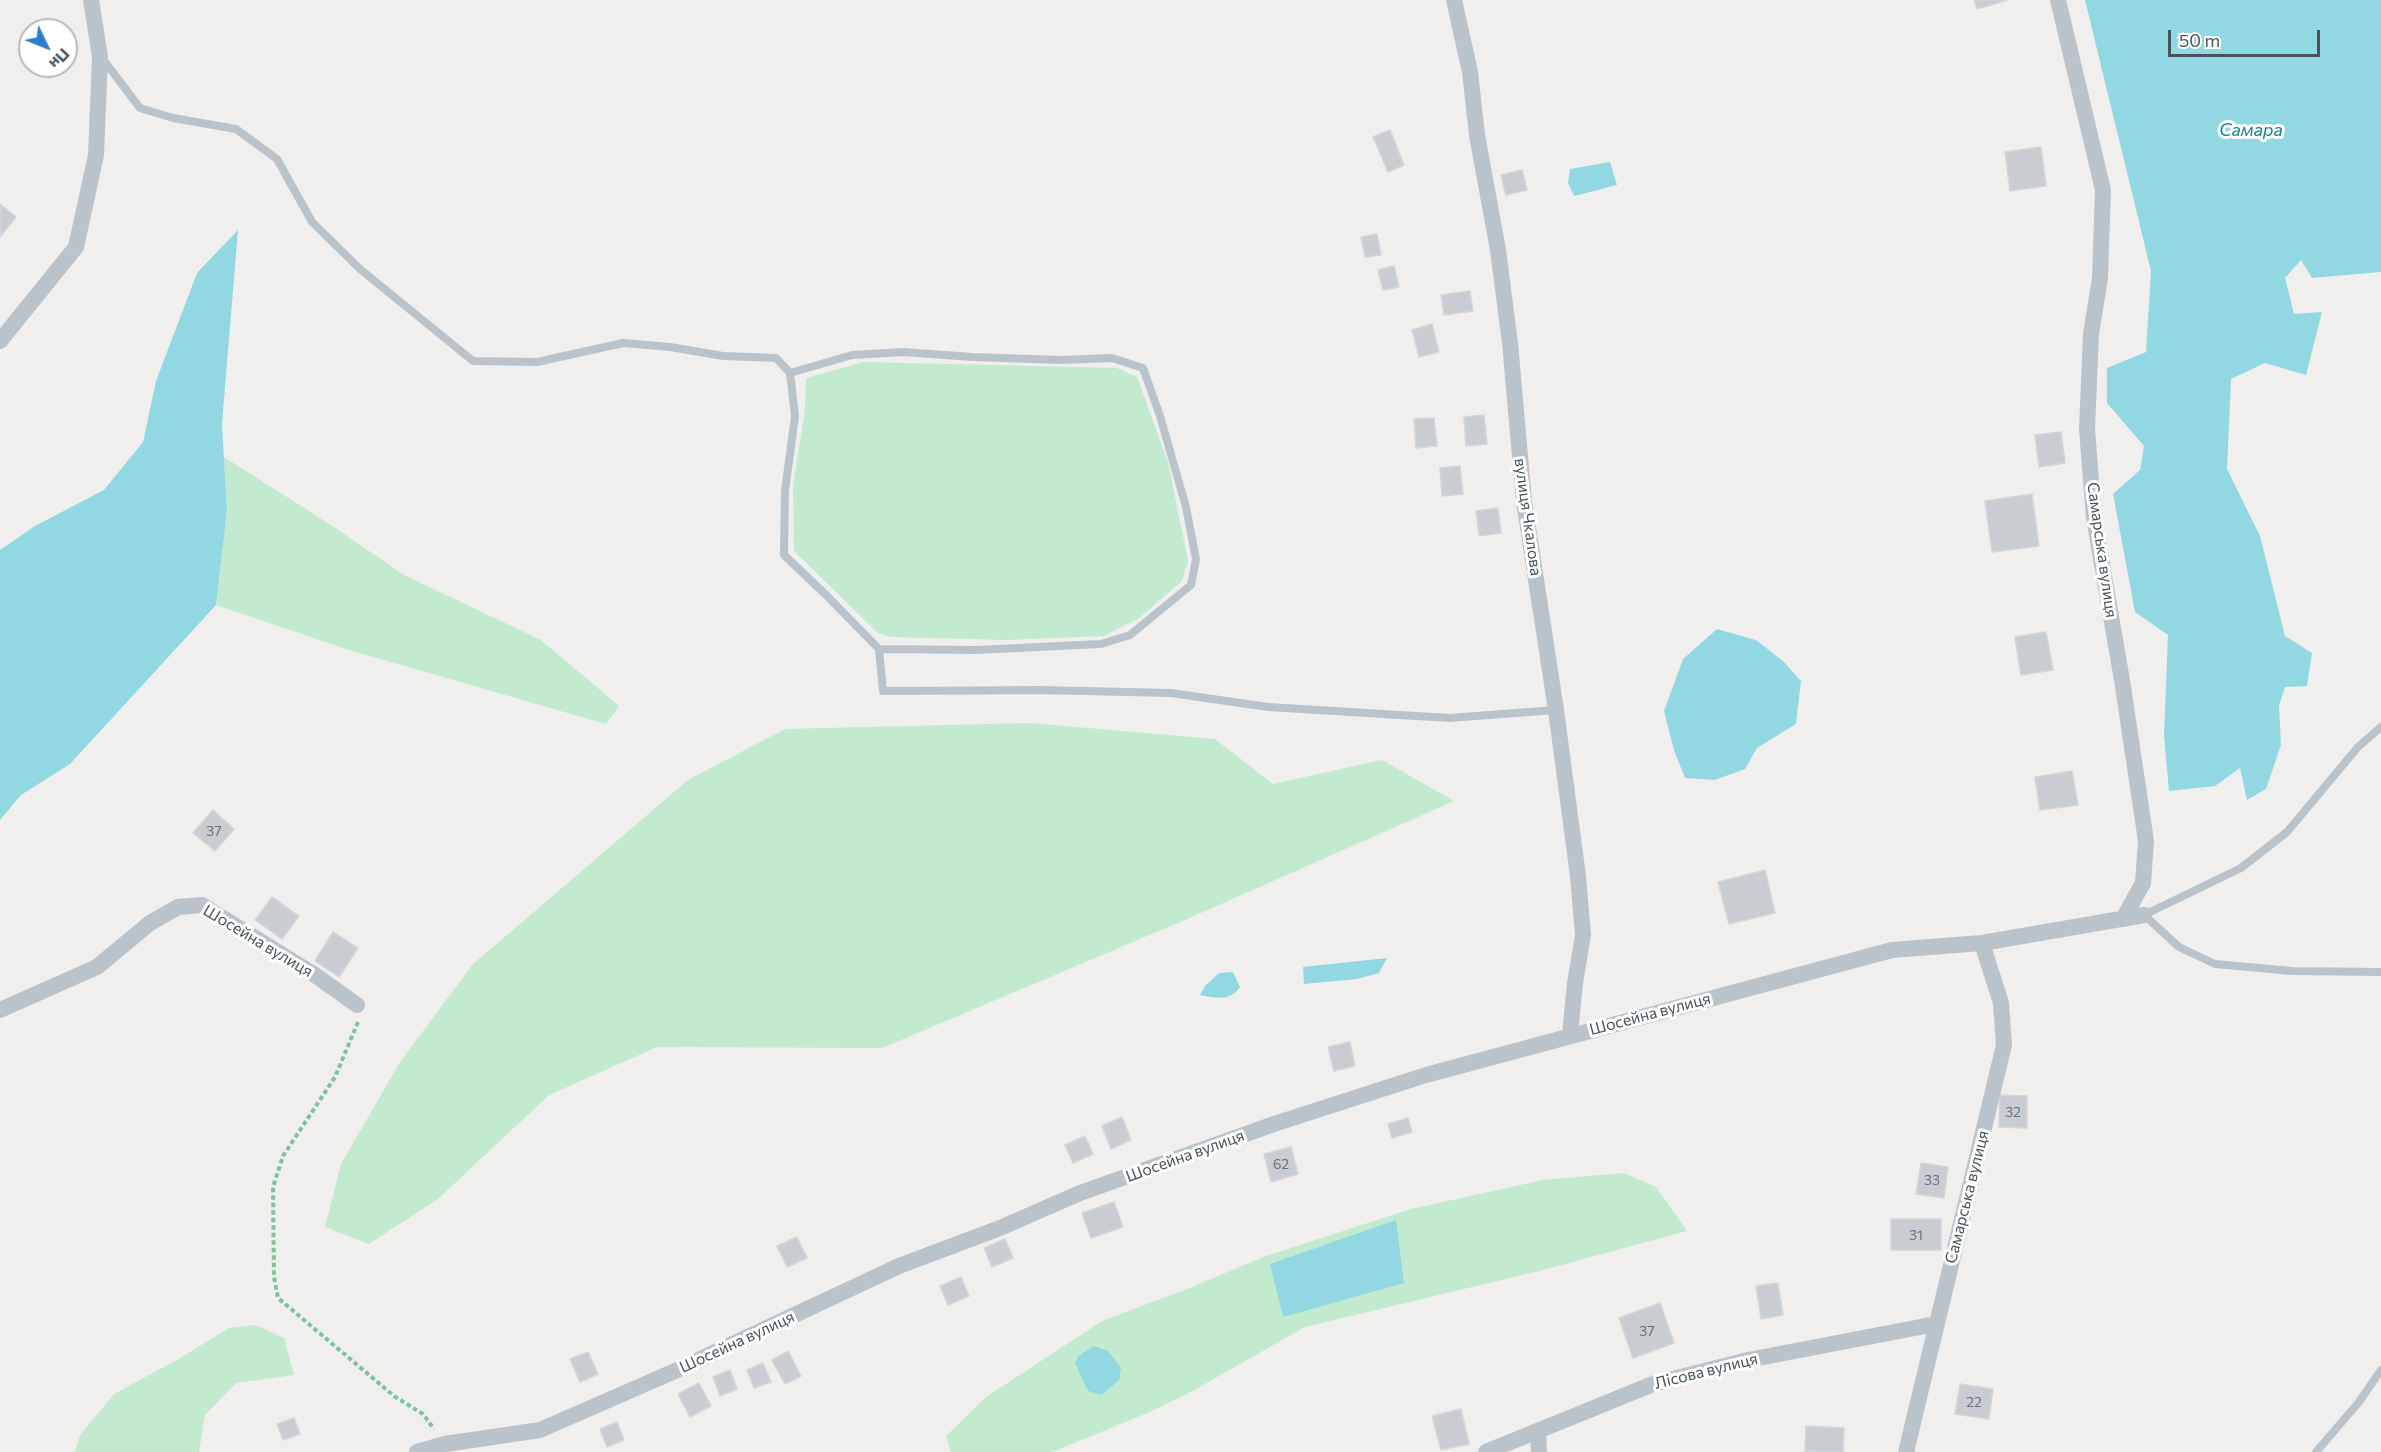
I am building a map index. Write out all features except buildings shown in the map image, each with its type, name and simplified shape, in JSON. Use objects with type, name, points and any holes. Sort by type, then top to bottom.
[{"type":"street","points":[[0,341],[76,246],[96,155],[100,57],[91,0]]},
{"type":"street","name":"вулиця Чкалова","points":[[1454,0],[1470,72],[1477,135],[1498,250],[1510,343],[1524,501],[1556,710],[1578,876],[1583,935],[1570,1035]]},
{"type":"street","name":"Самарська вулиця","points":[[2058,0],[2103,190],[2100,278],[2091,334],[2087,429],[2094,518],[2122,680],[2146,841],[2143,883],[2123,919]]},
{"type":"street","name":"Шосейна вулиця","points":[[0,1010],[97,967],[150,923],[178,907],[202,905],[315,975],[357,1005]]},
{"type":"street","name":"Шосейна вулиця","points":[[417,1452],[445,1444],[540,1430],[675,1371],[899,1266],[1000,1228],[1080,1193],[1277,1123],[1426,1075],[1892,950],[1982,943],[2144,915]]},
{"type":"street","name":"Самарська вулиця","points":[[1906,1452],[2004,1045],[2001,1003],[1982,943]]},
{"type":"street","name":"Лісова вулиця","points":[[1486,1452],[1653,1384],[1748,1360],[1936,1324]]},
{"type":"street","points":[[1538,1431],[1539,1452]]},
{"type":"lane","points":[[100,57],[140,108],[173,118],[236,129],[277,159],[312,222],[360,269],[473,361],[537,362],[623,343],[670,347],[723,356],[776,358],[790,373],[795,416],[785,490],[784,555],[879,649],[884,692],[1040,690],[1171,693],[1268,707],[1449,718],[1556,710]]},
{"type":"lane","points":[[790,373],[852,355],[903,352],[1061,360],[1112,358],[1143,368],[1160,416],[1186,507],[1196,559],[1191,585],[1163,609],[1130,635],[1101,644],[976,650],[879,649]]},
{"type":"lane","points":[[2381,727],[2358,747],[2287,832],[2241,868],[2144,915],[2179,947],[2215,964],[2292,972],[2381,972]]},
{"type":"lane","points":[[2316,1452],[2359,1402],[2381,1370]]},
{"type":"path","points":[[357,1005],[358,1026],[336,1077],[283,1156],[273,1187],[273,1277],[278,1298],[394,1396],[423,1414],[445,1444]]},
{"type":"green space","points":[[863,362],[1117,368],[1137,377],[1168,462],[1188,561],[1182,581],[1138,619],[1104,636],[1006,640],[890,637],[878,633],[794,551],[793,486],[805,410],[806,378]]},
{"type":"green space","points":[[224,457],[404,575],[541,640],[619,706],[606,724],[349,650],[216,605],[227,511]]},
{"type":"green space","points":[[1030,723],[1215,739],[1273,784],[1382,760],[1454,801],[1185,920],[882,1048],[657,1047],[549,1095],[439,1198],[369,1244],[325,1227],[341,1164],[400,1062],[473,964],[688,780],[785,729]]},
{"type":"green space","points":[[1624,1173],[1656,1187],[1687,1231],[1539,1271],[1305,1327],[1189,1393],[1145,1414],[1052,1452],[951,1452],[946,1436],[986,1397],[1102,1321],[1266,1256],[1411,1209],[1543,1180]]},
{"type":"green space","points":[[255,1325],[284,1338],[294,1375],[236,1383],[205,1415],[199,1452],[75,1452],[80,1435],[114,1394],[177,1360],[229,1328]]},
{"type":"water","name":"Самара","points":[[2085,0],[2381,0],[2381,272],[2312,278],[2301,260],[2285,278],[2294,314],[2322,312],[2306,375],[2265,363],[2231,379],[2227,469],[2260,536],[2285,636],[2312,653],[2307,686],[2285,687],[2279,706],[2281,745],[2266,789],[2247,800],[2240,768],[2215,786],[2169,791],[2164,736],[2168,635],[2135,612],[2113,494],[2140,470],[2144,446],[2107,403],[2107,368],[2146,352],[2151,271]]},
{"type":"water","points":[[1610,162],[1617,185],[1574,196],[1568,183],[1570,169]]},
{"type":"water","points":[[238,230],[222,424],[227,511],[216,605],[70,764],[21,795],[0,820],[0,550],[35,526],[104,490],[143,442],[156,381],[197,273]]},
{"type":"water","points":[[1717,629],[1756,640],[1784,662],[1801,681],[1796,724],[1757,748],[1745,769],[1715,780],[1685,778],[1674,750],[1664,711],[1683,659]]},
{"type":"water","points":[[1387,958],[1379,973],[1357,979],[1304,984],[1303,967]]},
{"type":"water","points":[[1233,972],[1240,987],[1232,995],[1222,998],[1200,995],[1205,986],[1219,973]]},
{"type":"water","points":[[1396,1220],[1404,1283],[1283,1317],[1270,1264]]},
{"type":"water","points":[[1094,1346],[1108,1351],[1121,1368],[1119,1380],[1102,1395],[1088,1391],[1075,1363],[1078,1356]]}]
